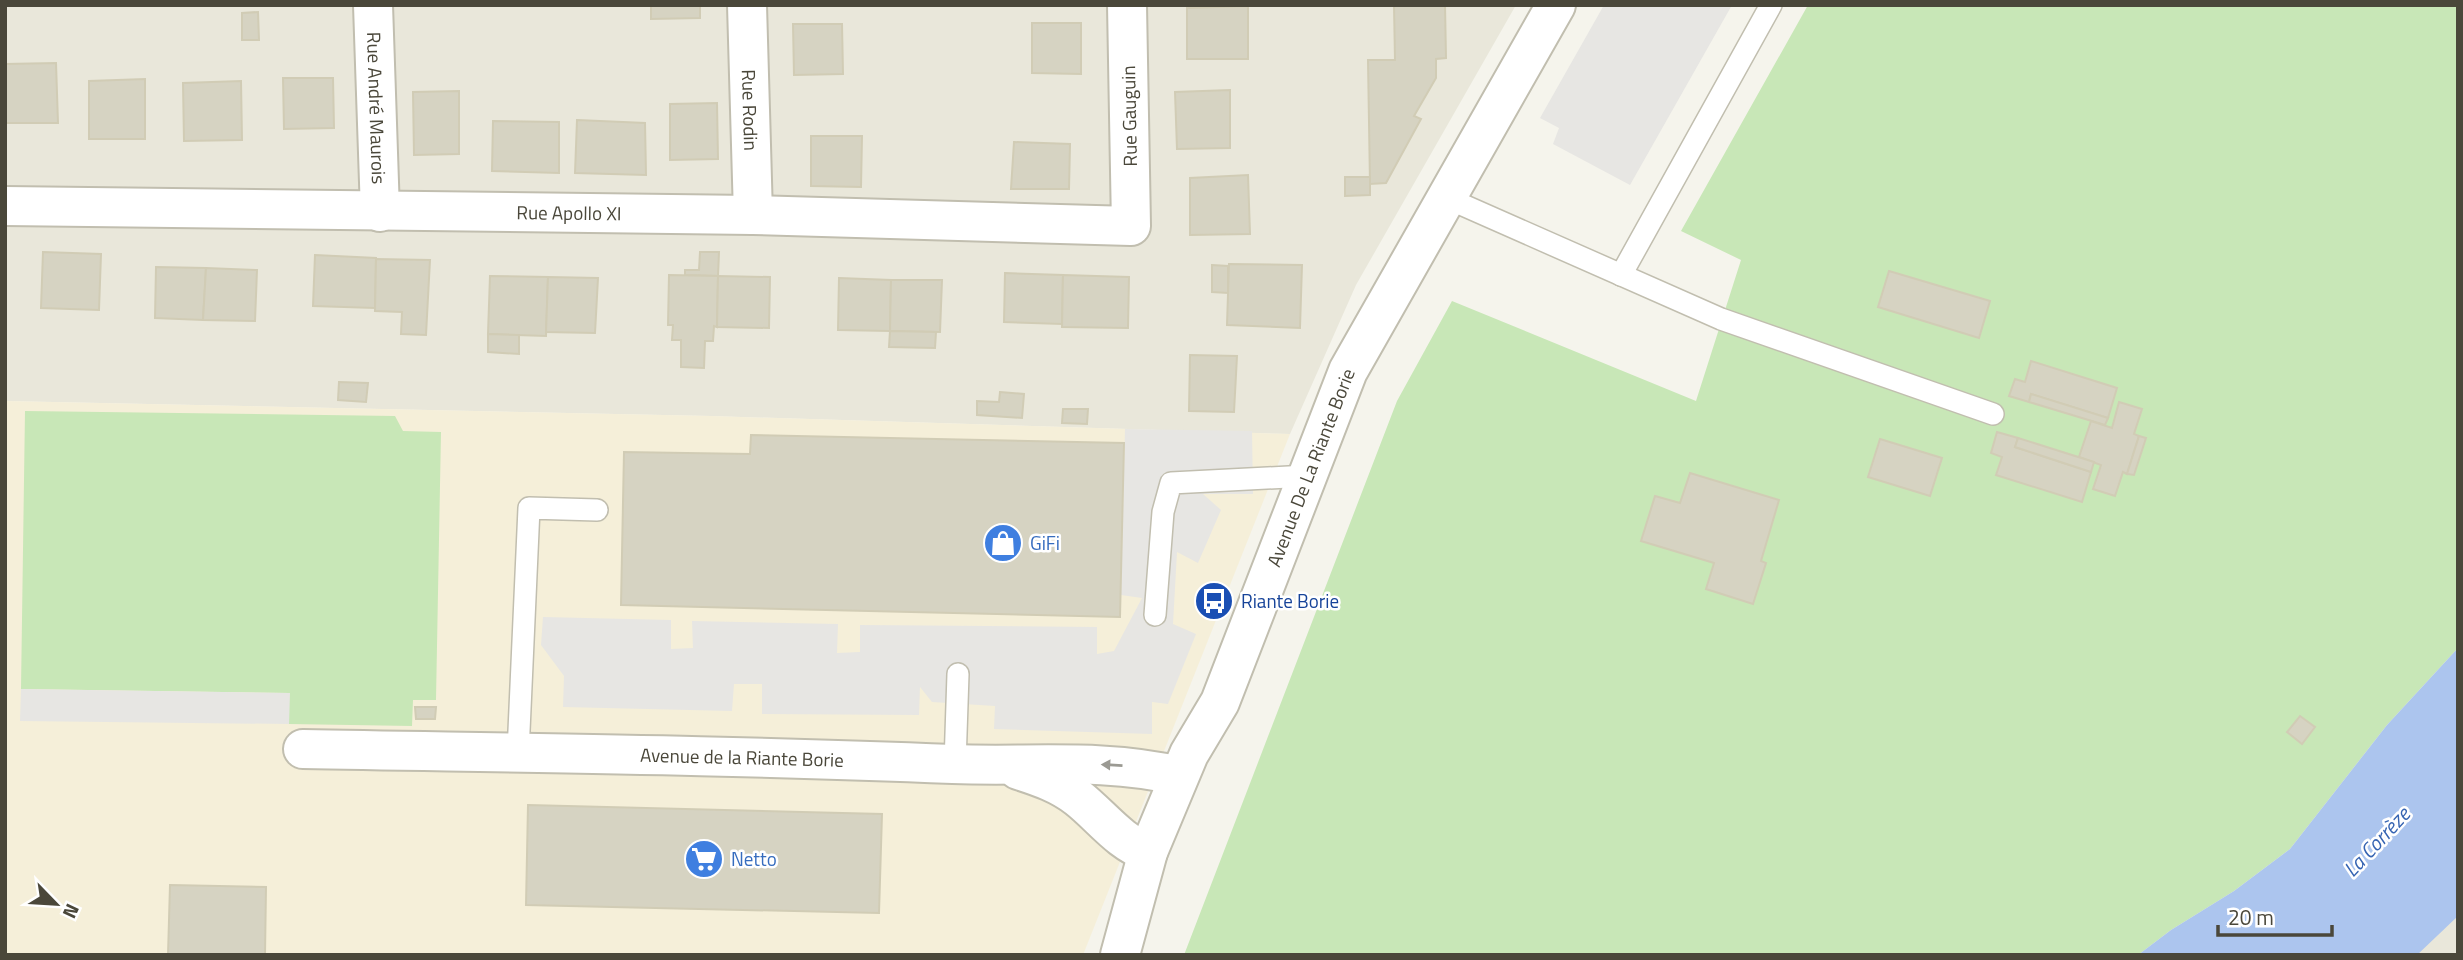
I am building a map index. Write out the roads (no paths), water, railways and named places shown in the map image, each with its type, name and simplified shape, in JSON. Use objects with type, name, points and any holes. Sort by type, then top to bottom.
[{"type":"street","name":"Rue André Maurois","points":[[373,5],[380,212]]},
{"type":"street","name":"Rue Rodin","points":[[747,5],[753,215]]},
{"type":"street","name":"Rue Gauguin","points":[[1127,5],[1131,226]]},
{"type":"street","name":"Avenue De La Riante Borie","points":[[1120,955],[1148,852],[1179,776],[1220,702],[1348,371],[1556,5]]},
{"type":"street","name":"Rue Apollo XI","points":[[5,206],[753,215],[1131,226]]},
{"type":"street","name":"Avenue de la Riante Borie","points":[[303,749],[1141,767],[1179,776]]},
{"type":"street","points":[[1003,764],[1048,779],[1077,797],[1133,847],[1148,852]]},
{"type":"lane","points":[[1621,275],[1770,5]]},
{"type":"lane","points":[[1447,198],[1776,341],[1993,414]]},
{"type":"lane","points":[[1155,615],[1163,512],[1171,483],[1307,476]]},
{"type":"lane","points":[[518,753],[529,508],[597,510]]},
{"type":"lane","points":[[955,764],[958,674]]},
{"type":"water","name":"La Corrèze","points":[[2458,648],[2458,916],[2417,955],[2138,955],[2171,930],[2234,891],[2290,849],[2387,725]]},
{"type":"place","name":"GiFi","points":[[1003,543]]},
{"type":"place","name":"Riante Borie","points":[[1214,601]]},
{"type":"place","name":"Netto","points":[[704,859]]}]
